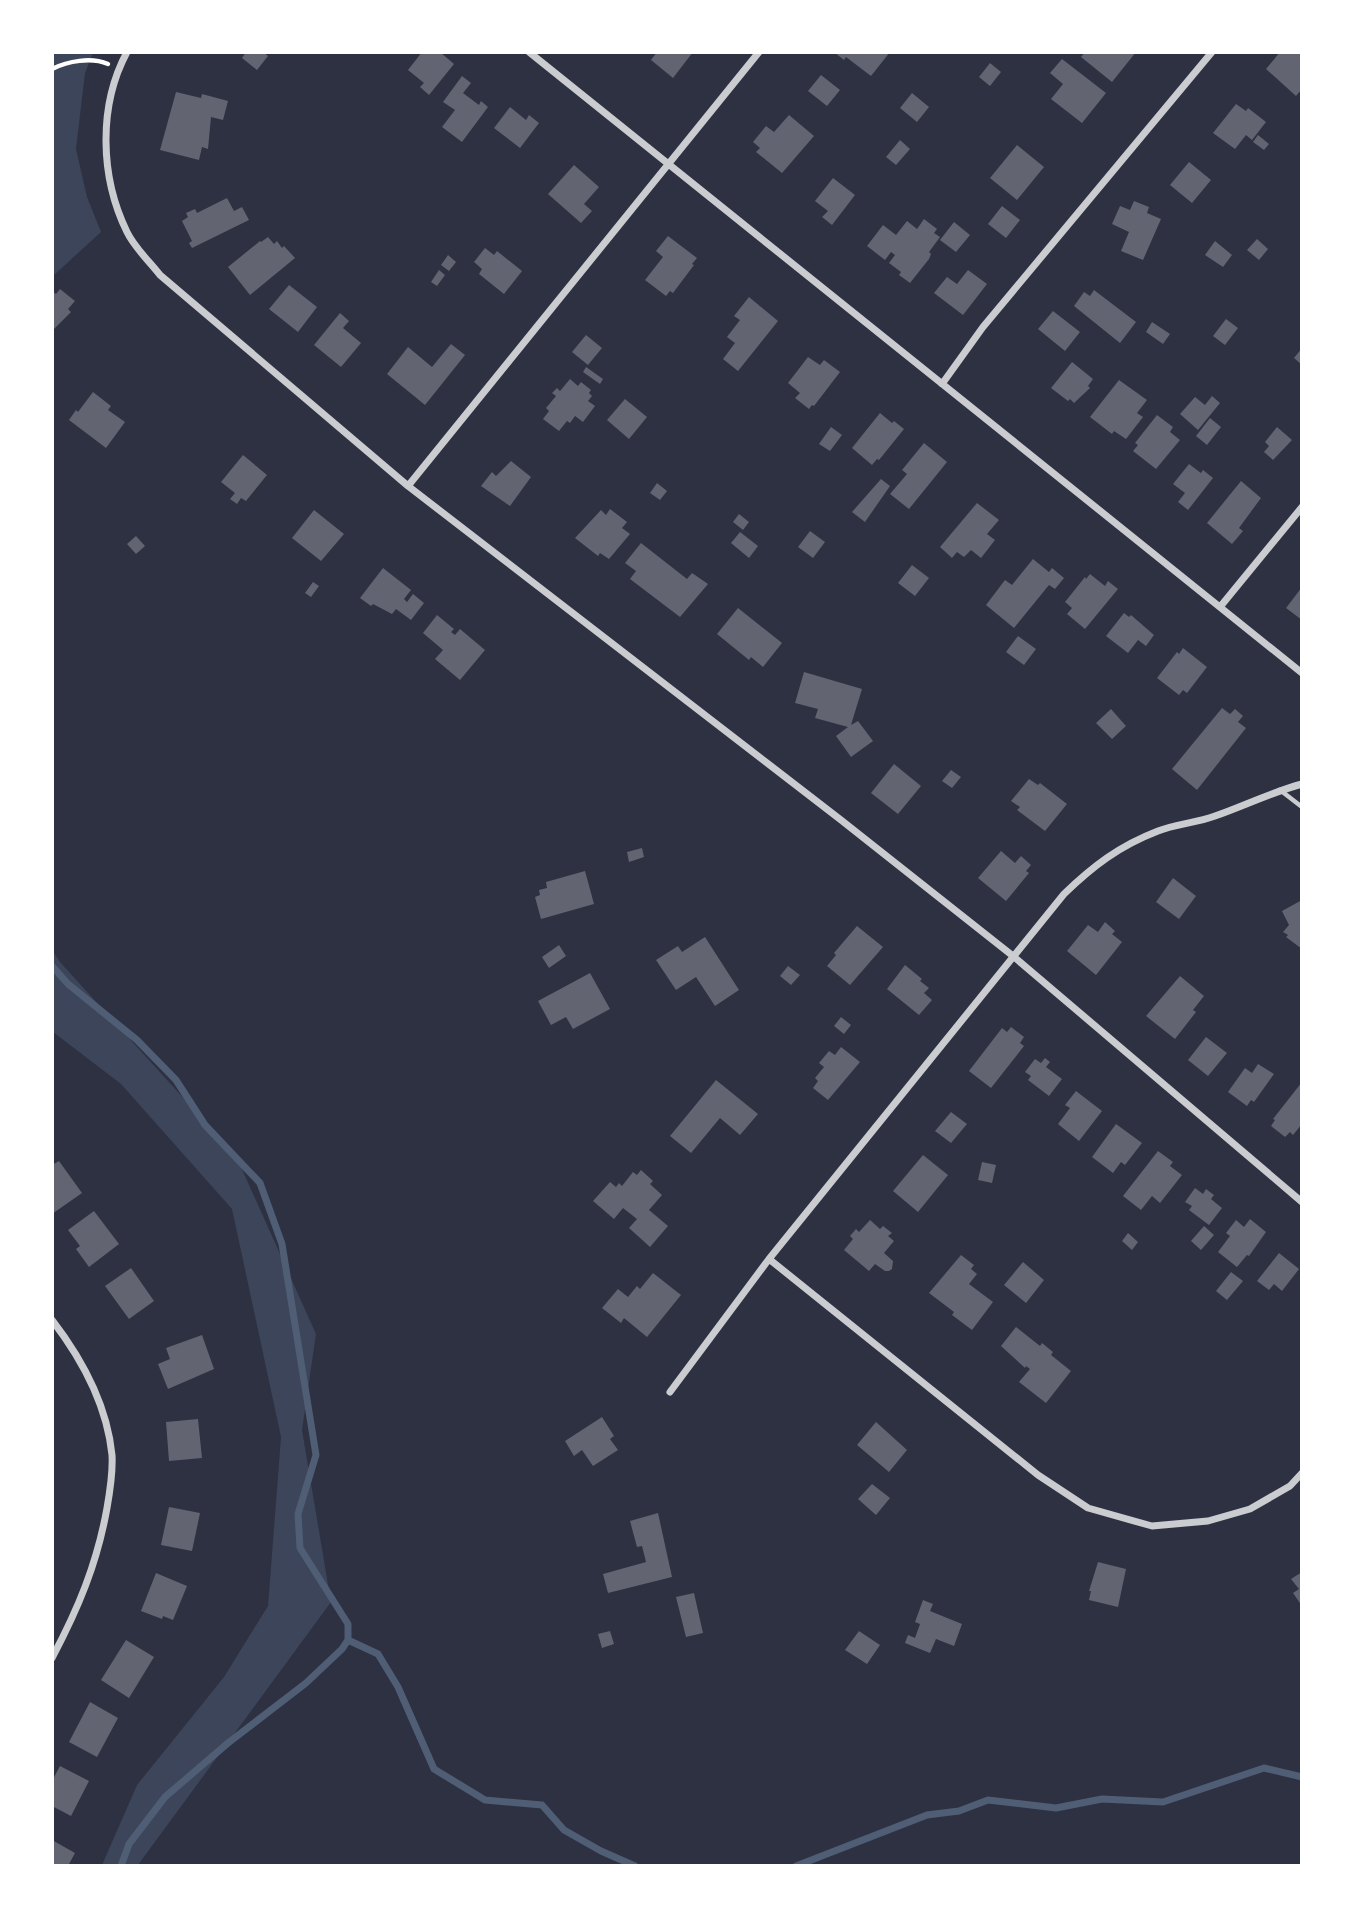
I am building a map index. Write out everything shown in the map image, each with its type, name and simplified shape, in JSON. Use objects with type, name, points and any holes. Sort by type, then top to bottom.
[{"type":"street","points":[[127,52],[119,68],[111,97],[105,142],[111,183],[117,209],[128,235],[160,275],[408,486],[841,820],[1013,957],[1301,1202]]},
{"type":"street","points":[[529,52],[1301,673]]},
{"type":"street","points":[[408,486],[759,52]]},
{"type":"street","points":[[942,384],[983,327],[1212,52]]},
{"type":"street","points":[[1220,607],[1301,507]]},
{"type":"street","points":[[670,1392],[769,1259],[1064,894],[1095,865],[1128,845],[1159,831],[1214,817],[1301,784]]},
{"type":"street","points":[[769,1259],[1038,1475],[1088,1508],[1152,1526],[1208,1521],[1250,1509],[1290,1486],[1301,1474]]},
{"type":"street","points":[[52,1320],[71,1345],[93,1384],[112,1455],[110,1489],[100,1546],[79,1607],[52,1658]]},
{"type":"lane","points":[[1280,790],[1301,807]]},
{"type":"path","points":[[52,68],[67,62],[103,62],[119,68]]},
{"type":"shaded area","points":[[53,53],[93,53],[85,73],[76,149],[87,197],[101,232],[53,276]]},
{"type":"shaded area","points":[[52,950],[236,1156],[316,1334],[302,1430],[331,1602],[138,1865],[102,1865],[137,1785],[224,1677],[268,1606],[281,1437],[232,1209],[121,1084],[53,1032]]},
{"type":"building","points":[[246,52],[263,52],[268,56],[257,70],[242,58]]},
{"type":"building","points":[[422,52],[440,52],[454,64],[429,95],[420,87],[424,83],[408,70]]},
{"type":"building","points":[[657,52],[693,52],[673,78],[651,60]]},
{"type":"building","points":[[834,52],[890,52],[871,76],[846,57],[844,60]]},
{"type":"building","points":[[1085,52],[1136,52],[1112,82],[1081,57]]},
{"type":"building","points":[[1280,52],[1298,52],[1302,56],[1302,89],[1296,96],[1266,69]]},
{"type":"building","points":[[1062,59],[1106,93],[1082,123],[1051,99],[1063,84],[1050,73]]},
{"type":"building","points":[[990,63],[1001,72],[990,86],[979,77]]},
{"type":"building","points":[[821,75],[840,90],[827,106],[808,91]]},
{"type":"building","points":[[462,76],[471,83],[463,93],[479,105],[481,101],[488,107],[462,142],[442,127],[455,110],[443,102]]},
{"type":"building","points":[[176,92],[201,98],[202,94],[228,101],[223,120],[211,117],[208,149],[202,147],[199,160],[160,150]]},
{"type":"building","points":[[912,93],[929,107],[917,122],[900,108]]},
{"type":"building","points":[[1236,104],[1246,111],[1248,108],[1266,122],[1252,140],[1246,135],[1235,149],[1213,133]]},
{"type":"building","points":[[510,107],[526,120],[529,115],[539,123],[520,148],[494,128]]},
{"type":"building","points":[[789,115],[814,136],[782,173],[756,152],[760,148],[753,142],[766,126],[774,132]]},
{"type":"building","points":[[1258,135],[1269,144],[1264,150],[1253,142]]},
{"type":"building","points":[[900,140],[910,149],[896,165],[886,157]]},
{"type":"building","points":[[1017,145],[1044,167],[1017,200],[990,178]]},
{"type":"building","points":[[1189,162],[1211,180],[1192,203],[1170,185]]},
{"type":"building","points":[[574,165],[599,187],[584,204],[592,211],[581,223],[548,194]]},
{"type":"building","points":[[833,178],[855,195],[832,225],[822,217],[828,211],[815,201]]},
{"type":"building","points":[[227,198],[234,211],[242,207],[249,220],[192,248],[189,243],[192,241],[182,221],[188,217],[186,213],[195,209],[197,213]]},
{"type":"building","points":[[1134,201],[1149,207],[1147,213],[1161,219],[1143,260],[1121,251],[1129,232],[1112,224],[1120,206],[1130,210]]},
{"type":"building","points":[[1002,206],[1020,220],[1006,238],[988,224]]},
{"type":"building","points":[[924,219],[937,229],[934,233],[940,237],[929,252],[929,259],[910,283],[889,263],[895,255],[891,252],[885,260],[867,246],[883,225],[896,235],[907,221],[917,229]]},
{"type":"building","points":[[954,222],[970,235],[956,252],[940,240]]},
{"type":"building","points":[[668,236],[697,258],[673,293],[670,291],[666,296],[645,280],[663,257],[656,251]]},
{"type":"building","points":[[268,237],[274,244],[277,241],[282,248],[284,246],[295,258],[250,295],[228,267]]},
{"type":"building","points":[[1257,239],[1268,249],[1259,260],[1247,250]]},
{"type":"building","points":[[1215,241],[1232,255],[1223,267],[1205,255]]},
{"type":"building","points":[[485,248],[494,255],[497,251],[522,271],[504,294],[479,274],[482,269],[474,262]]},
{"type":"building","points":[[448,255],[456,262],[449,271],[441,265]]},
{"type":"building","points":[[439,270],[445,275],[437,286],[431,282]]},
{"type":"building","points":[[968,270],[987,284],[963,315],[934,293],[947,277],[957,284]]},
{"type":"building","points":[[289,285],[317,307],[298,332],[269,309]]},
{"type":"building","points":[[60,289],[75,301],[68,309],[71,312],[52,331],[52,291],[56,294]]},
{"type":"building","points":[[1094,290],[1136,322],[1120,343],[1074,306],[1084,292],[1090,296]]},
{"type":"building","points":[[749,297],[778,321],[738,371],[723,359],[735,343],[727,337],[740,320],[734,316]]},
{"type":"building","points":[[1053,311],[1080,332],[1065,351],[1038,329]]},
{"type":"building","points":[[340,313],[349,321],[343,328],[361,343],[341,367],[314,345]]},
{"type":"building","points":[[1226,319],[1238,328],[1225,345],[1213,336]]},
{"type":"building","points":[[1152,322],[1170,334],[1163,344],[1146,332]]},
{"type":"building","points":[[586,335],[602,348],[588,365],[572,352]]},
{"type":"building","points":[[451,344],[465,355],[425,405],[387,374],[408,347],[432,367]]},
{"type":"building","points":[[1302,348],[1302,365],[1294,358]]},
{"type":"building","points":[[808,357],[820,365],[824,360],[840,372],[809,409],[795,398],[800,393],[788,383]]},
{"type":"building","points":[[1072,362],[1093,379],[1088,386],[1090,388],[1074,403],[1051,388]]},
{"type":"building","points":[[586,367],[603,379],[600,384],[583,372]]},
{"type":"building","points":[[570,379],[578,386],[581,382],[591,390],[589,393],[592,396],[588,401],[595,406],[583,422],[575,416],[559,431],[543,419],[549,411],[546,408],[556,396],[552,393],[557,388],[560,391]]},
{"type":"building","points":[[1119,380],[1147,400],[1137,413],[1143,417],[1126,439],[1114,431],[1112,434],[1090,417]]},
{"type":"building","points":[[93,392],[111,406],[108,410],[125,422],[106,448],[69,420]]},
{"type":"building","points":[[1212,396],[1220,403],[1198,430],[1180,414],[1195,397],[1205,405]]},
{"type":"building","points":[[625,399],[647,417],[629,439],[607,420]]},
{"type":"building","points":[[880,413],[904,429],[872,465],[852,448]]},
{"type":"building","points":[[1157,415],[1173,427],[1170,432],[1180,440],[1156,469],[1133,451],[1138,445],[1135,443]]},
{"type":"building","points":[[1210,418],[1221,427],[1207,445],[1196,436]]},
{"type":"building","points":[[831,427],[842,435],[830,451],[819,444]]},
{"type":"building","points":[[1277,427],[1292,440],[1273,460],[1264,452],[1269,446],[1265,442]]},
{"type":"building","points":[[924,443],[947,462],[909,509],[890,494],[907,474],[902,470]]},
{"type":"building","points":[[243,455],[267,475],[246,501],[241,498],[237,504],[230,499],[235,493],[221,482]]},
{"type":"building","points":[[511,461],[531,477],[510,506],[481,486],[492,472],[496,476]]},
{"type":"building","points":[[1189,464],[1213,478],[1188,510],[1178,502],[1185,493],[1173,484]]},
{"type":"building","points":[[881,479],[890,486],[865,522],[852,512]]},
{"type":"building","points":[[1241,481],[1261,498],[1239,528],[1243,531],[1232,544],[1207,523]]},
{"type":"building","points":[[657,483],[667,491],[660,500],[650,493]]},
{"type":"building","points":[[977,503],[999,520],[987,534],[995,540],[981,558],[971,550],[964,557],[957,552],[952,558],[940,547]]},
{"type":"building","points":[[610,509],[627,522],[622,528],[630,534],[609,559],[600,553],[598,556],[575,538],[601,510],[606,515]]},
{"type":"building","points":[[314,510],[344,534],[321,561],[292,538]]},
{"type":"building","points":[[739,514],[749,522],[743,530],[733,522]]},
{"type":"building","points":[[810,531],[825,542],[813,558],[798,547]]},
{"type":"building","points":[[740,532],[758,546],[749,558],[731,543]]},
{"type":"building","points":[[136,536],[145,546],[136,554],[127,544]]},
{"type":"building","points":[[641,543],[687,579],[692,573],[708,584],[680,617],[630,579],[636,571],[625,563]]},
{"type":"building","points":[[1033,559],[1049,572],[1052,568],[1064,578],[1055,589],[1049,585],[1014,628],[986,605],[1005,580],[1012,585]]},
{"type":"building","points":[[912,565],[929,578],[915,596],[898,583]]},
{"type":"building","points":[[383,568],[411,590],[404,599],[407,602],[413,594],[424,603],[411,620],[396,609],[392,614],[373,604],[371,606],[360,598]]},
{"type":"building","points":[[1090,574],[1105,586],[1108,581],[1118,589],[1085,629],[1067,614],[1072,608],[1065,602]]},
{"type":"building","points":[[313,582],[319,586],[311,597],[305,593]]},
{"type":"building","points":[[1302,587],[1302,620],[1286,608]]},
{"type":"building","points":[[738,608],[782,643],[763,667],[751,657],[749,660],[717,634]]},
{"type":"building","points":[[1124,613],[1129,617],[1131,615],[1154,635],[1146,646],[1138,640],[1128,653],[1106,636]]},
{"type":"building","points":[[437,615],[454,629],[451,632],[455,635],[460,629],[485,650],[460,680],[435,659],[443,650],[423,633]]},
{"type":"building","points":[[1018,636],[1036,649],[1024,665],[1006,652]]},
{"type":"building","points":[[1183,648],[1207,667],[1187,693],[1183,690],[1179,695],[1157,678]]},
{"type":"building","points":[[804,672],[862,689],[851,725],[858,721],[873,741],[851,757],[836,736],[848,727],[815,718],[818,709],[795,703]]},
{"type":"building","points":[[1222,708],[1230,714],[1235,709],[1243,716],[1238,722],[1246,728],[1197,790],[1172,769]]},
{"type":"building","points":[[1111,709],[1126,726],[1112,739],[1096,723]]},
{"type":"building","points":[[894,764],[921,786],[898,814],[871,793]]},
{"type":"building","points":[[951,770],[961,777],[952,788],[942,781]]},
{"type":"building","points":[[1029,779],[1038,785],[1040,783],[1067,804],[1045,831],[1017,810],[1020,807],[1011,801]]},
{"type":"building","points":[[642,848],[644,857],[629,862],[627,852]]},
{"type":"building","points":[[1001,851],[1015,863],[1021,856],[1031,865],[1026,871],[1029,873],[1006,901],[978,878]]},
{"type":"building","points":[[585,871],[594,904],[541,919],[535,897],[540,895],[539,890],[547,888],[546,882]]},
{"type":"building","points":[[1173,878],[1196,896],[1179,919],[1156,902]]},
{"type":"building","points":[[1302,900],[1302,949],[1283,932],[1289,925],[1282,911]]},
{"type":"building","points":[[1105,922],[1115,931],[1112,934],[1122,942],[1096,975],[1067,951],[1088,925],[1098,932]]},
{"type":"building","points":[[857,926],[883,947],[850,985],[827,966],[836,955],[834,953]]},
{"type":"building","points":[[705,937],[739,990],[715,1006],[696,977],[676,990],[656,960],[678,946],[682,952]]},
{"type":"building","points":[[559,945],[566,956],[549,968],[542,957]]},
{"type":"building","points":[[905,965],[929,988],[924,993],[932,1000],[919,1015],[887,989]]},
{"type":"building","points":[[788,966],[800,975],[791,985],[780,976]]},
{"type":"building","points":[[590,973],[610,1009],[573,1029],[566,1017],[551,1025],[538,1001]]},
{"type":"building","points":[[1180,976],[1204,996],[1193,1010],[1196,1012],[1175,1039],[1146,1016]]},
{"type":"building","points":[[841,1017],[851,1025],[844,1034],[834,1026]]},
{"type":"building","points":[[1011,1027],[1024,1037],[1020,1043],[1024,1046],[991,1088],[969,1071],[1002,1028],[1007,1032]]},
{"type":"building","points":[[1206,1037],[1227,1053],[1208,1076],[1188,1060]]},
{"type":"building","points":[[841,1047],[860,1062],[828,1100],[813,1088],[818,1081],[815,1078],[824,1067],[819,1063],[829,1051],[835,1055]]},
{"type":"building","points":[[1045,1058],[1050,1062],[1046,1067],[1062,1079],[1049,1096],[1028,1080],[1031,1076],[1025,1072],[1035,1059],[1041,1063]]},
{"type":"building","points":[[1258,1064],[1274,1074],[1254,1102],[1251,1100],[1247,1106],[1228,1092],[1245,1068],[1252,1073]]},
{"type":"building","points":[[716,1080],[758,1114],[740,1135],[720,1118],[691,1153],[670,1136]]},
{"type":"building","points":[[1302,1082],[1302,1124],[1293,1135],[1290,1132],[1285,1137],[1271,1126],[1275,1120],[1273,1119]]},
{"type":"building","points":[[1076,1091],[1102,1111],[1079,1141],[1058,1124],[1070,1108],[1065,1105]]},
{"type":"building","points":[[951,1112],[967,1124],[951,1143],[935,1131]]},
{"type":"building","points":[[1116,1124],[1142,1143],[1125,1165],[1121,1162],[1113,1173],[1092,1157]]},
{"type":"building","points":[[1158,1151],[1173,1162],[1170,1166],[1182,1175],[1160,1203],[1152,1196],[1141,1210],[1123,1196]]},
{"type":"building","points":[[923,1155],[948,1175],[918,1212],[893,1191]]},
{"type":"building","points":[[59,1161],[82,1193],[52,1214],[52,1165]]},
{"type":"building","points":[[982,1162],[996,1165],[992,1183],[978,1180]]},
{"type":"building","points":[[641,1170],[653,1181],[650,1184],[662,1195],[649,1210],[668,1226],[650,1247],[629,1228],[637,1219],[623,1208],[614,1219],[593,1201],[610,1182],[616,1187],[619,1183],[622,1186],[633,1172],[637,1175]]},
{"type":"building","points":[[1195,1188],[1203,1194],[1206,1189],[1214,1195],[1211,1199],[1222,1208],[1209,1225],[1189,1210],[1192,1206],[1185,1202]]},
{"type":"building","points":[[94,1211],[119,1244],[89,1267],[76,1249],[80,1246],[68,1230]]},
{"type":"building","points":[[1250,1219],[1266,1232],[1249,1256],[1237,1267],[1218,1252],[1230,1236],[1226,1233],[1236,1220],[1244,1227]]},
{"type":"building","points":[[870,1220],[880,1229],[883,1226],[892,1233],[888,1236],[894,1241],[884,1253],[893,1261],[889,1271],[875,1264],[869,1271],[844,1250],[853,1239],[850,1236],[856,1229],[859,1232]]},
{"type":"building","points":[[1204,1226],[1214,1235],[1201,1250],[1191,1241]]},
{"type":"building","points":[[1128,1233],[1138,1242],[1132,1250],[1122,1241]]},
{"type":"building","points":[[1279,1253],[1299,1269],[1282,1291],[1274,1284],[1269,1290],[1257,1281]]},
{"type":"building","points":[[961,1255],[974,1265],[971,1269],[977,1274],[969,1284],[993,1302],[972,1330],[929,1293]]},
{"type":"building","points":[[1023,1262],[1044,1280],[1026,1303],[1004,1285]]},
{"type":"building","points":[[131,1268],[154,1301],[129,1319],[105,1286]]},
{"type":"building","points":[[1231,1272],[1243,1281],[1227,1300],[1216,1291]]},
{"type":"building","points":[[653,1273],[681,1295],[647,1337],[624,1318],[621,1323],[602,1308],[618,1289],[628,1297],[637,1286],[640,1289]]},
{"type":"building","points":[[1016,1327],[1040,1346],[1042,1343],[1053,1352],[1051,1355],[1071,1371],[1046,1403],[1019,1382],[1030,1369],[1026,1366],[1025,1368],[1001,1346]]},
{"type":"building","points":[[202,1335],[214,1369],[168,1389],[158,1364],[170,1359],[166,1348]]},
{"type":"building","points":[[602,1417],[614,1436],[610,1439],[618,1450],[593,1466],[582,1450],[574,1456],[565,1441]]},
{"type":"building","points":[[198,1419],[202,1458],[169,1461],[166,1422]]},
{"type":"building","points":[[876,1422],[907,1450],[889,1472],[857,1445]]},
{"type":"building","points":[[872,1484],[890,1498],[876,1515],[858,1499]]},
{"type":"building","points":[[169,1507],[200,1513],[192,1551],[161,1545]]},
{"type":"building","points":[[658,1513],[672,1577],[608,1593],[603,1574],[646,1562],[642,1546],[637,1547],[630,1521]]},
{"type":"building","points":[[1098,1562],[1126,1569],[1118,1607],[1089,1600]]},
{"type":"building","points":[[1302,1572],[1302,1606],[1293,1593],[1299,1589],[1291,1579]]},
{"type":"building","points":[[156,1573],[187,1586],[173,1620],[141,1611]]},
{"type":"building","points":[[694,1593],[703,1633],[686,1637],[676,1597]]},
{"type":"building","points":[[923,1600],[933,1604],[930,1611],[962,1624],[954,1646],[936,1639],[930,1653],[905,1643],[908,1635],[915,1638],[920,1624],[915,1622]]},
{"type":"building","points":[[610,1631],[614,1644],[602,1648],[598,1634]]},
{"type":"building","points":[[859,1631],[880,1645],[867,1664],[845,1650]]},
{"type":"building","points":[[126,1640],[154,1657],[129,1698],[101,1680]]},
{"type":"building","points":[[90,1702],[118,1718],[97,1757],[69,1742]]},
{"type":"building","points":[[60,1766],[89,1781],[71,1816],[52,1806],[52,1781]]},
{"type":"building","points":[[52,1840],[75,1853],[68,1866],[52,1866]]},
{"type":"waterway","points":[[52,966],[68,984],[137,1040],[176,1080],[205,1125],[260,1183],[282,1244],[316,1455],[298,1514],[300,1548],[348,1624],[348,1640],[342,1649],[306,1683],[228,1743],[165,1797],[129,1844],[121,1866]]},
{"type":"waterway","points":[[348,1640],[378,1654],[398,1687],[434,1769],[485,1800],[542,1805],[564,1830],[635,1866]]},
{"type":"waterway","points":[[796,1866],[927,1815],[959,1811],[988,1800],[1056,1808],[1102,1799],[1163,1802],[1264,1768],[1302,1777]]}]
